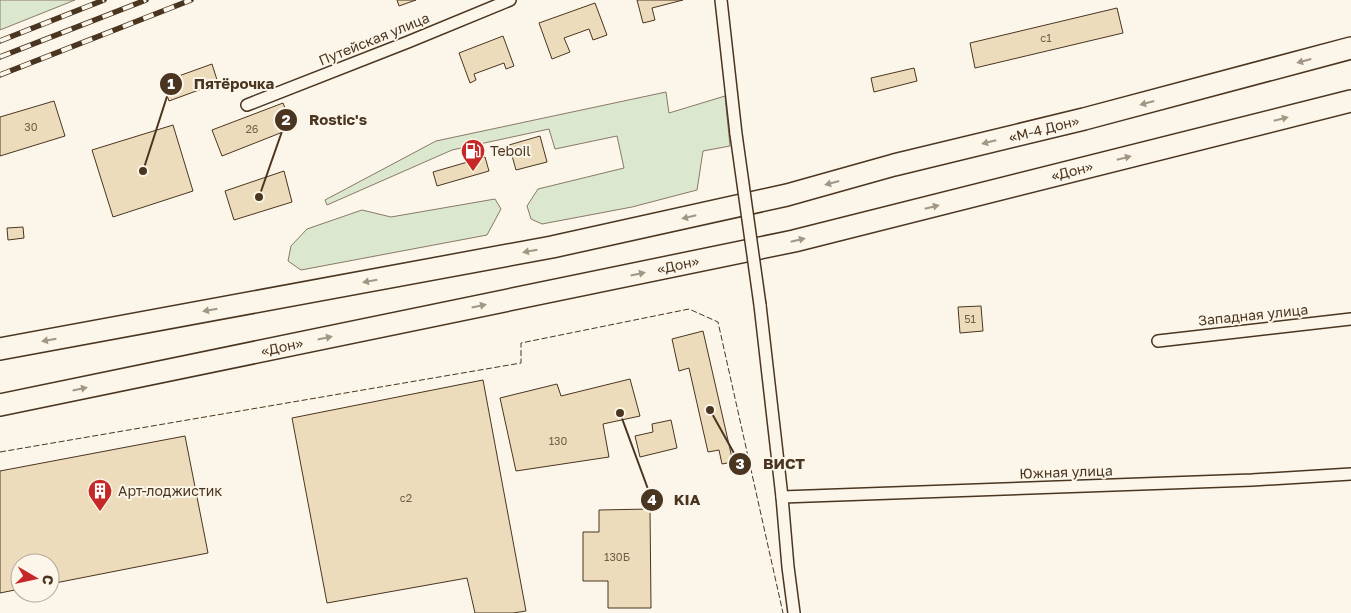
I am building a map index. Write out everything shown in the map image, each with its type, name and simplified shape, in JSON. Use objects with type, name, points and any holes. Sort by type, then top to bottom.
[{"type":"highway","name":"«М-4 Дон»","points":[[0,349],[542,249],[787,195],[894,165],[1084,119],[1351,48]]},
{"type":"highway","name":"«Дон»","points":[[0,405],[794,241],[1351,101]]},
{"type":"street","name":"Путейская улица","points":[[247,105],[510,0]]},
{"type":"street","points":[[721,0],[736,134],[760,305],[794,613]]},
{"type":"street","name":"Западная улица","points":[[1158,341],[1351,320]]},
{"type":"street","name":"Южная улица","points":[[782,497],[1252,480],[1351,474]]},
{"type":"green space","points":[[0,0],[75,0],[0,30]]},
{"type":"green space","points":[[666,92],[669,113],[725,96],[730,146],[703,151],[697,190],[632,207],[542,224],[531,219],[527,206],[538,189],[624,168],[617,136],[555,149],[549,129],[452,150],[327,205],[325,200],[436,141]]},
{"type":"green space","points":[[495,199],[501,209],[487,235],[301,270],[288,261],[291,246],[307,229],[362,210],[391,217]]},
{"type":"building","points":[[397,0],[416,0],[399,6]]},
{"type":"building","points":[[637,0],[683,0],[652,8],[655,20],[643,23]]},
{"type":"building","points":[[595,3],[607,35],[593,40],[589,29],[564,38],[570,52],[552,59],[539,23]]},
{"type":"building","points":[[1117,8],[1123,33],[975,68],[970,43]]},
{"type":"building","points":[[503,36],[514,66],[506,69],[504,63],[474,74],[476,80],[470,83],[459,53]]},
{"type":"building","points":[[212,64],[218,83],[169,101],[162,82]]},
{"type":"building","points":[[914,68],[917,81],[874,92],[871,78]]},
{"type":"building","points":[[54,101],[65,136],[0,156],[0,117]]},
{"type":"building","points":[[283,103],[293,128],[222,156],[212,130]]},
{"type":"building","points":[[173,125],[193,191],[113,217],[92,150]]},
{"type":"building","points":[[540,136],[547,162],[516,170],[509,145]]},
{"type":"building","points":[[485,157],[489,171],[437,186],[433,172]]},
{"type":"building","points":[[284,171],[292,202],[234,220],[225,191]]},
{"type":"building","points":[[23,227],[24,238],[8,240],[7,228]]},
{"type":"building","points":[[981,306],[983,331],[960,333],[958,307]]},
{"type":"building","points":[[703,331],[733,462],[722,464],[719,450],[708,452],[689,368],[679,371],[672,339]]},
{"type":"building","points":[[630,379],[640,416],[603,424],[609,457],[516,471],[500,398],[557,384],[561,396]]},
{"type":"building","points":[[483,380],[526,611],[475,613],[467,578],[327,603],[292,418]]},
{"type":"building","points":[[671,420],[677,448],[640,457],[635,436],[653,432],[652,424]]},
{"type":"building","name":"Арт-лоджистик","points":[[185,436],[208,553],[60,582],[60,553],[10,553],[10,591],[0,593],[0,471]]},
{"type":"building","points":[[650,509],[651,608],[608,608],[608,581],[583,581],[583,532],[599,532],[599,510]]},
{"type":"railway","points":[[0,41],[104,0]]},
{"type":"railway","points":[[0,57],[146,0]]},
{"type":"railway","points":[[0,75],[191,0]]},
{"type":"fence","points":[[0,452],[521,363],[521,343],[689,309],[718,322],[783,613]]},
{"type":"place","name":"Пятёрочка","points":[[143,171]]},
{"type":"place","name":"Teboil","points":[[473,172]]},
{"type":"place","name":"Rostic's","points":[[259,197]]},
{"type":"place","name":"ВИСТ","points":[[710,410]]},
{"type":"place","name":"KIA","points":[[620,413]]},
{"type":"place","name":"Арт-лоджистик","points":[[100,512]]}]
